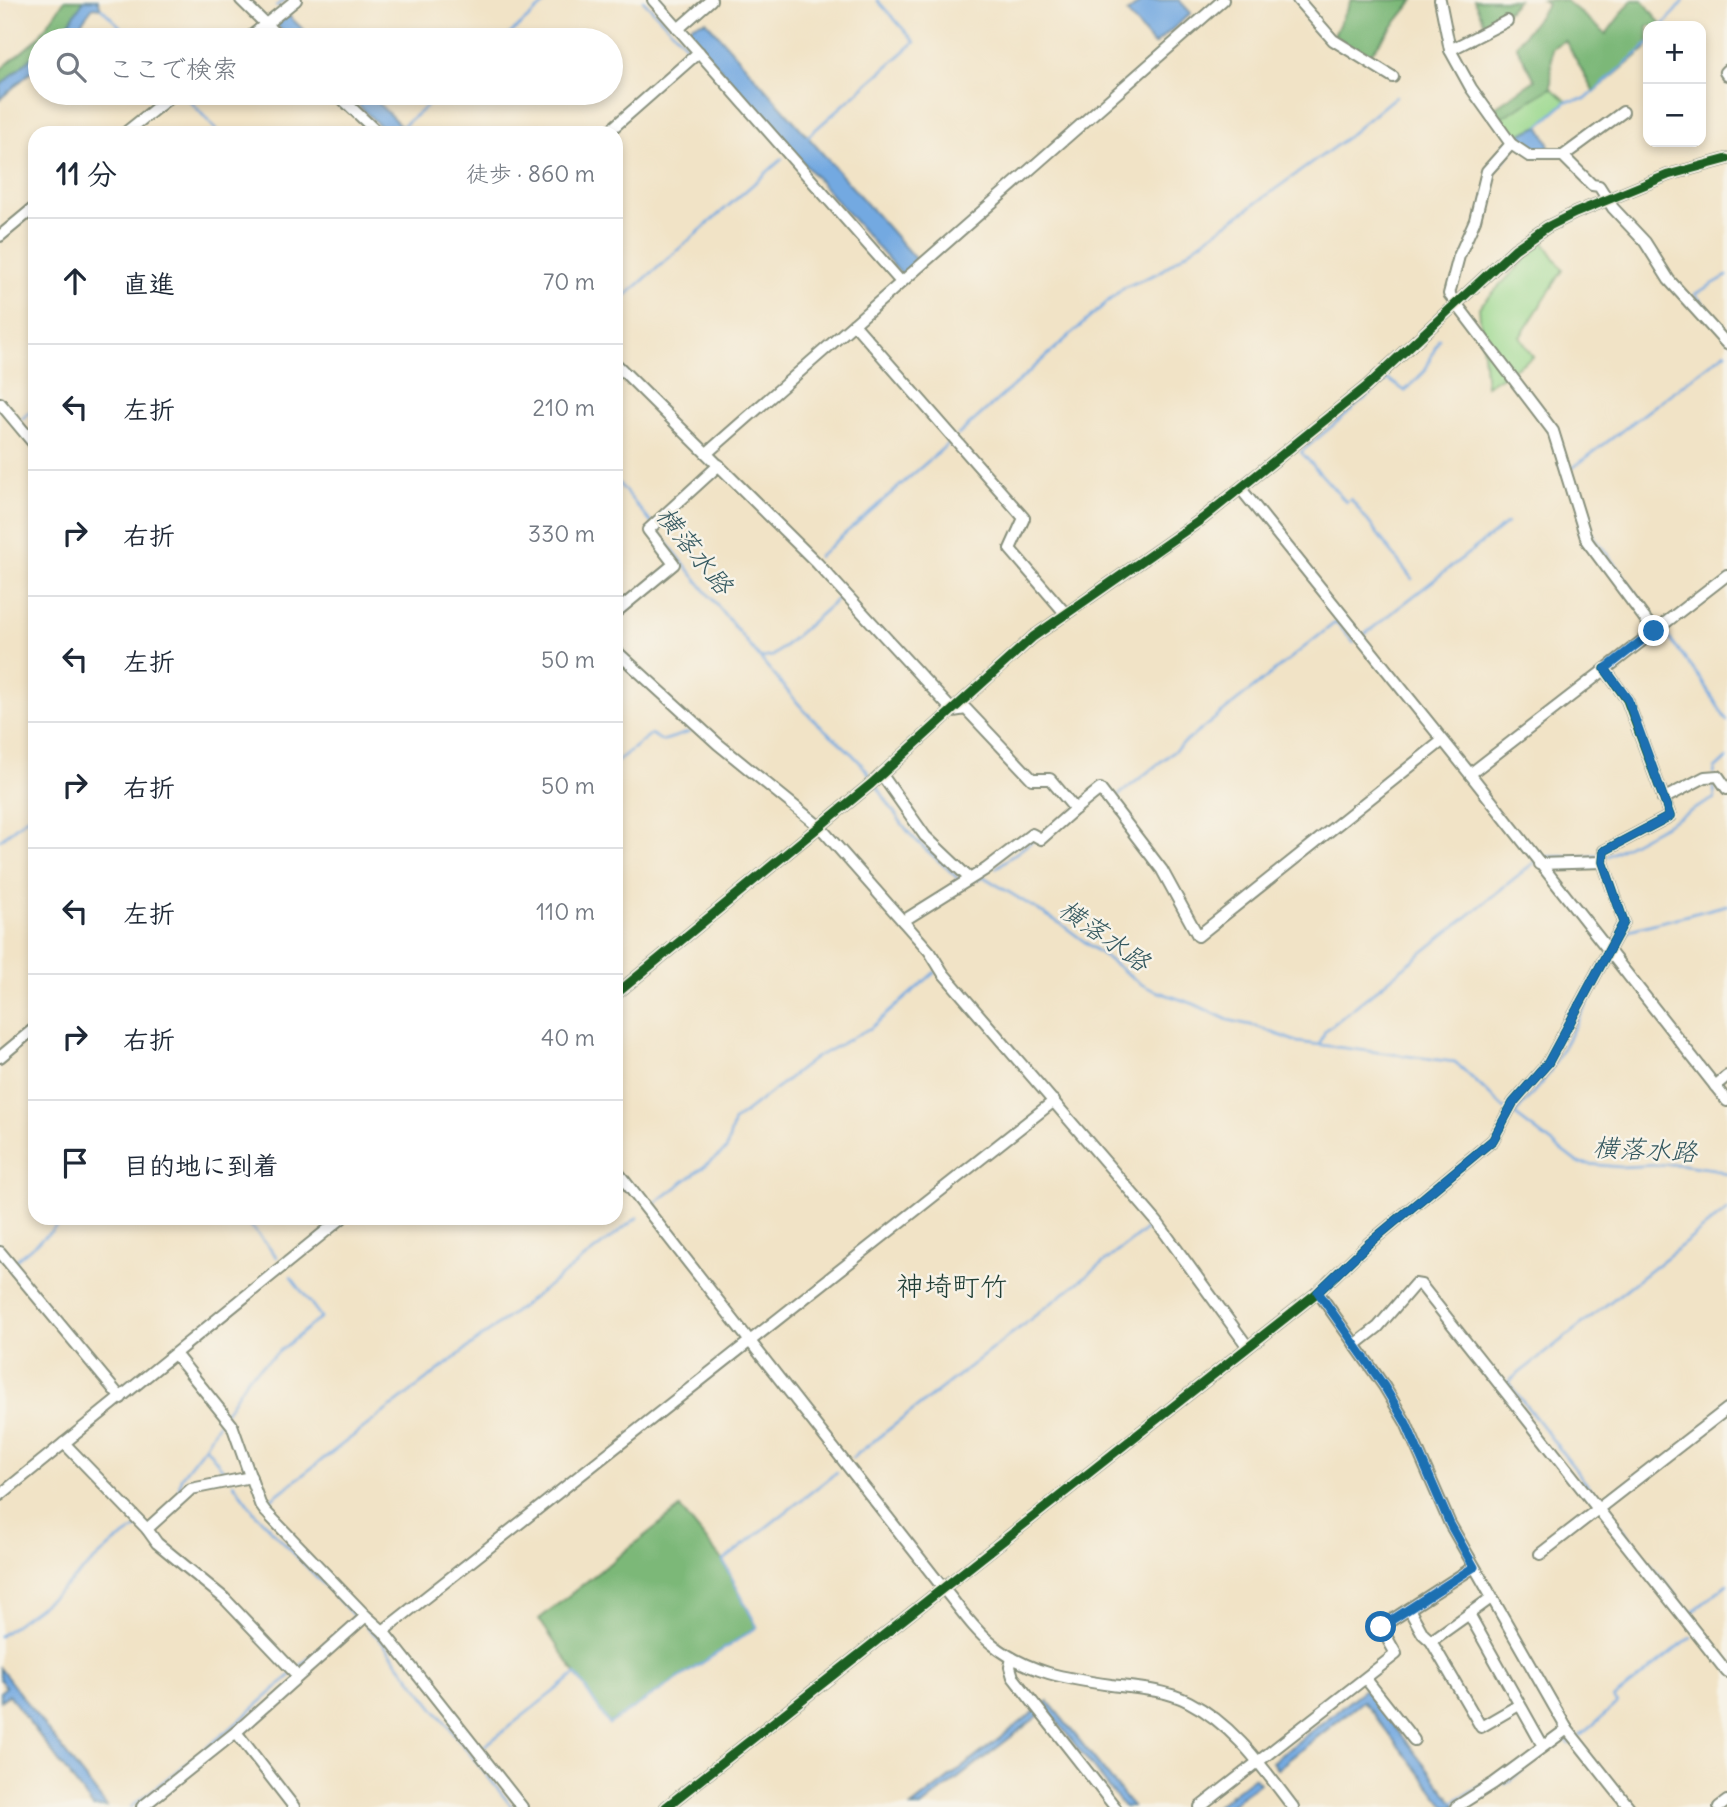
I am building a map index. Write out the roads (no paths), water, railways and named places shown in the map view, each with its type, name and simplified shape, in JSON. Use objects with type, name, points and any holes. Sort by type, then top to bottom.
[{"type":"street","points":[[241,0],[269,28]]},
{"type":"street","points":[[262,28],[296,0]]},
{"type":"street","points":[[653,0],[901,282]]},
{"type":"street","points":[[613,126],[689,41],[711,0]]},
{"type":"street","points":[[707,453],[1223,0]]},
{"type":"street","points":[[1298,0],[1333,40],[1393,77]]},
{"type":"street","points":[[1440,0],[1450,50],[1471,88],[1511,144],[1529,156],[1563,156],[1623,112]]},
{"type":"street","points":[[1450,50],[1507,21]]},
{"type":"street","points":[[134,126],[160,105]]},
{"type":"street","points":[[349,105],[371,126]]},
{"type":"street","points":[[1511,144],[1487,172],[1475,220],[1459,256],[1449,294],[1553,430],[1587,541],[1654,631]]},
{"type":"street","points":[[1563,156],[1592,185],[1599,186],[1645,242],[1670,280],[1727,344]]},
{"type":"street","points":[[623,988],[877,780],[1033,637],[1202,519],[1366,387],[1515,249],[1547,227],[1607,199],[1668,175],[1727,159]]},
{"type":"street","points":[[0,236],[28,213]]},
{"type":"street","points":[[854,324],[1024,518],[1010,549],[1065,613]]},
{"type":"street","points":[[623,372],[817,563],[953,711]]},
{"type":"street","points":[[0,403],[28,436]]},
{"type":"street","points":[[623,606],[674,564],[648,530],[719,465]]},
{"type":"street","points":[[1241,489],[1727,1101]]},
{"type":"street","points":[[1470,774],[1727,575]]},
{"type":"street","points":[[623,657],[718,744],[820,827],[930,952],[943,973],[1157,1222],[1248,1348]]},
{"type":"street","points":[[666,1807],[1318,1292],[1368,1244],[1493,1140],[1513,1103],[1548,1063],[1624,922],[1603,862],[1604,851],[1670,816],[1628,700],[1605,669]]},
{"type":"street","points":[[953,711],[966,709],[1031,779],[1049,779],[1075,809]]},
{"type":"street","points":[[903,921],[1037,837],[1100,789],[1162,870],[1198,936],[1442,741]]},
{"type":"street","points":[[1663,799],[1705,777],[1718,776],[1727,789]]},
{"type":"street","points":[[877,780],[963,882]]},
{"type":"street","points":[[1536,859],[1603,862]]},
{"type":"street","points":[[0,1057],[28,1034]]},
{"type":"street","points":[[1714,1086],[1727,1076]]},
{"type":"street","points":[[383,1631],[1054,1101]]},
{"type":"street","points":[[623,1179],[943,1588],[992,1644],[1012,1658],[1043,1673],[1151,1690],[1187,1701],[1214,1717],[1238,1738],[1293,1807]]},
{"type":"street","points":[[0,1495],[333,1225]]},
{"type":"street","points":[[0,1252],[121,1398]]},
{"type":"street","points":[[1355,1345],[1378,1327],[1415,1284],[1422,1285],[1727,1672]]},
{"type":"street","points":[[1318,1292],[1384,1386],[1406,1423],[1450,1524],[1566,1729],[1629,1807]]},
{"type":"street","points":[[175,1354],[232,1425],[260,1504],[265,1511],[383,1631],[522,1807]]},
{"type":"street","points":[[1540,1554],[1727,1409]]},
{"type":"street","points":[[64,1443],[157,1543],[225,1598],[299,1676]]},
{"type":"street","points":[[143,1525],[191,1489],[251,1477]]},
{"type":"street","points":[[1200,1807],[1395,1654],[1381,1627],[1474,1567]]},
{"type":"street","points":[[1431,1641],[1491,1598]]},
{"type":"street","points":[[1409,1609],[1423,1634],[1431,1641],[1481,1727],[1519,1705]]},
{"type":"street","points":[[1469,1614],[1543,1746]]},
{"type":"street","points":[[142,1807],[236,1732],[366,1616]]},
{"type":"street","points":[[1012,1658],[1010,1667],[1013,1677],[1115,1807]]},
{"type":"street","points":[[1366,1679],[1414,1740]]},
{"type":"street","points":[[1458,1806],[1566,1729]]},
{"type":"street","points":[[236,1732],[295,1807]]},
{"type":"street","points":[[1719,1807],[1727,1801]]},
{"type":"water","points":[[84,0],[98,0],[101,8],[93,7],[77,28],[66,28]]},
{"type":"water","points":[[1143,0],[1179,0],[1191,13],[1154,45],[1127,13]]},
{"type":"water","points":[[288,15],[302,28],[279,28],[277,26]]},
{"type":"water","points":[[706,21],[917,261],[902,275],[688,32],[692,25]]},
{"type":"water","points":[[28,61],[28,74],[0,99],[0,86]]},
{"type":"water","points":[[358,105],[380,105],[401,126],[380,126]]},
{"type":"water","points":[[1539,126],[1549,143],[1548,150],[1532,152],[1514,137]]},
{"type":"water","points":[[0,1668],[107,1807],[93,1807],[9,1695],[0,1701],[0,1692],[6,1687],[0,1679]]},
{"type":"water","points":[[1365,1689],[1457,1807],[1446,1807],[1363,1701],[1277,1769],[1272,1762]]},
{"type":"water","points":[[1048,1701],[1133,1807],[1124,1807],[1047,1709],[921,1807],[911,1807]]},
{"type":"water","points":[[1254,1777],[1259,1783],[1228,1807],[1215,1807]]},
{"type":"waterway","points":[[276,6],[285,0]]},
{"type":"waterway","points":[[517,28],[549,0]]},
{"type":"waterway","points":[[643,0],[686,45]]},
{"type":"waterway","points":[[807,137],[915,42],[877,0]]},
{"type":"waterway","points":[[1667,21],[1684,0]]},
{"type":"waterway","name":"横落水路","points":[[101,8],[122,28]]},
{"type":"waterway","points":[[1539,126],[1567,101],[1586,99],[1643,48]]},
{"type":"waterway","points":[[958,435],[1123,288],[1158,273],[1337,145],[1396,96]]},
{"type":"waterway","name":"横落水路","points":[[194,105],[213,126]]},
{"type":"waterway","points":[[402,126],[428,105]]},
{"type":"waterway","points":[[1491,175],[1512,151]]},
{"type":"waterway","points":[[623,298],[782,159]]},
{"type":"waterway","points":[[1463,261],[1480,225],[1488,189]]},
{"type":"waterway","points":[[1727,276],[1695,294],[1727,331]]},
{"type":"waterway","points":[[1412,579],[1351,499],[1346,502],[1301,452],[1388,379],[1405,391],[1425,371],[1439,339]]},
{"type":"waterway","points":[[1570,470],[1726,352]]},
{"type":"waterway","points":[[22,419],[28,413]]},
{"type":"waterway","points":[[818,557],[949,443]]},
{"type":"waterway","name":"横落水路","points":[[623,489],[652,524]]},
{"type":"waterway","points":[[1579,497],[1590,531],[1658,623]]},
{"type":"waterway","points":[[1365,634],[1507,523]]},
{"type":"waterway","name":"横落水路","points":[[656,529],[803,709],[856,758],[871,777]]},
{"type":"waterway","points":[[762,658],[773,656],[841,596]]},
{"type":"waterway","points":[[1114,799],[1336,622],[1354,643]]},
{"type":"waterway","points":[[1662,628],[1702,681],[1727,721]]},
{"type":"waterway","points":[[623,756],[651,734],[662,741],[690,732]]},
{"type":"waterway","points":[[1714,774],[1715,769],[1727,758]]},
{"type":"waterway","points":[[1608,856],[1715,798],[1713,780]]},
{"type":"waterway","name":"横落水路","points":[[875,783],[910,834],[959,880]]},
{"type":"waterway","points":[[0,840],[28,817]]},
{"type":"waterway","points":[[996,868],[1035,839]]},
{"type":"waterway","points":[[1541,857],[1601,856]]},
{"type":"waterway","points":[[1320,1043],[1325,1031],[1536,861]]},
{"type":"waterway","name":"横落水路","points":[[978,880],[984,877],[1061,924],[1141,984],[1153,990],[1194,1004],[1228,1020],[1255,1026],[1297,1042],[1455,1062],[1505,1109]]},
{"type":"waterway","points":[[1614,954],[1629,930],[1727,905]]},
{"type":"waterway","points":[[1515,1114],[1548,1075],[1611,960]]},
{"type":"waterway","points":[[654,1204],[726,1150],[734,1121],[815,1058],[872,1027],[935,972]]},
{"type":"waterway","name":"横落水路","points":[[1511,1112],[1578,1163],[1620,1167],[1677,1164],[1714,1169],[1727,1174]]},
{"type":"waterway","points":[[1599,1500],[1508,1382],[1727,1210]]},
{"type":"waterway","points":[[266,1503],[638,1217]]},
{"type":"waterway","points":[[852,1458],[1153,1224]]},
{"type":"waterway","points":[[15,1261],[59,1225]]},
{"type":"waterway","points":[[250,1225],[277,1257]]},
{"type":"waterway","points":[[225,1413],[248,1377],[321,1317],[291,1277]]},
{"type":"waterway","points":[[205,1446],[221,1418]]},
{"type":"waterway","points":[[178,1496],[181,1477],[205,1446],[229,1477]]},
{"type":"waterway","points":[[482,1748],[576,1674],[609,1724],[757,1627],[723,1561],[837,1472]]},
{"type":"waterway","points":[[233,1483],[255,1513],[355,1617],[298,1668]]},
{"type":"waterway","points":[[1609,1512],[1702,1629]]},
{"type":"waterway","points":[[0,1636],[59,1592],[114,1543],[140,1526]]},
{"type":"waterway","points":[[1690,1614],[1727,1584]]},
{"type":"waterway","points":[[366,1626],[378,1637],[512,1807]]},
{"type":"waterway","points":[[1580,1736],[1617,1704],[1613,1699],[1691,1637]]},
{"type":"waterway","points":[[131,1807],[230,1729],[291,1675]]},
{"type":"waterway","points":[[1505,1784],[1564,1738],[1570,1744]]},
{"type":"waterway","points":[[1453,1802],[1489,1780]]},
{"type":"district","name":"神埼町竹","points":[[952,1286]]}]
